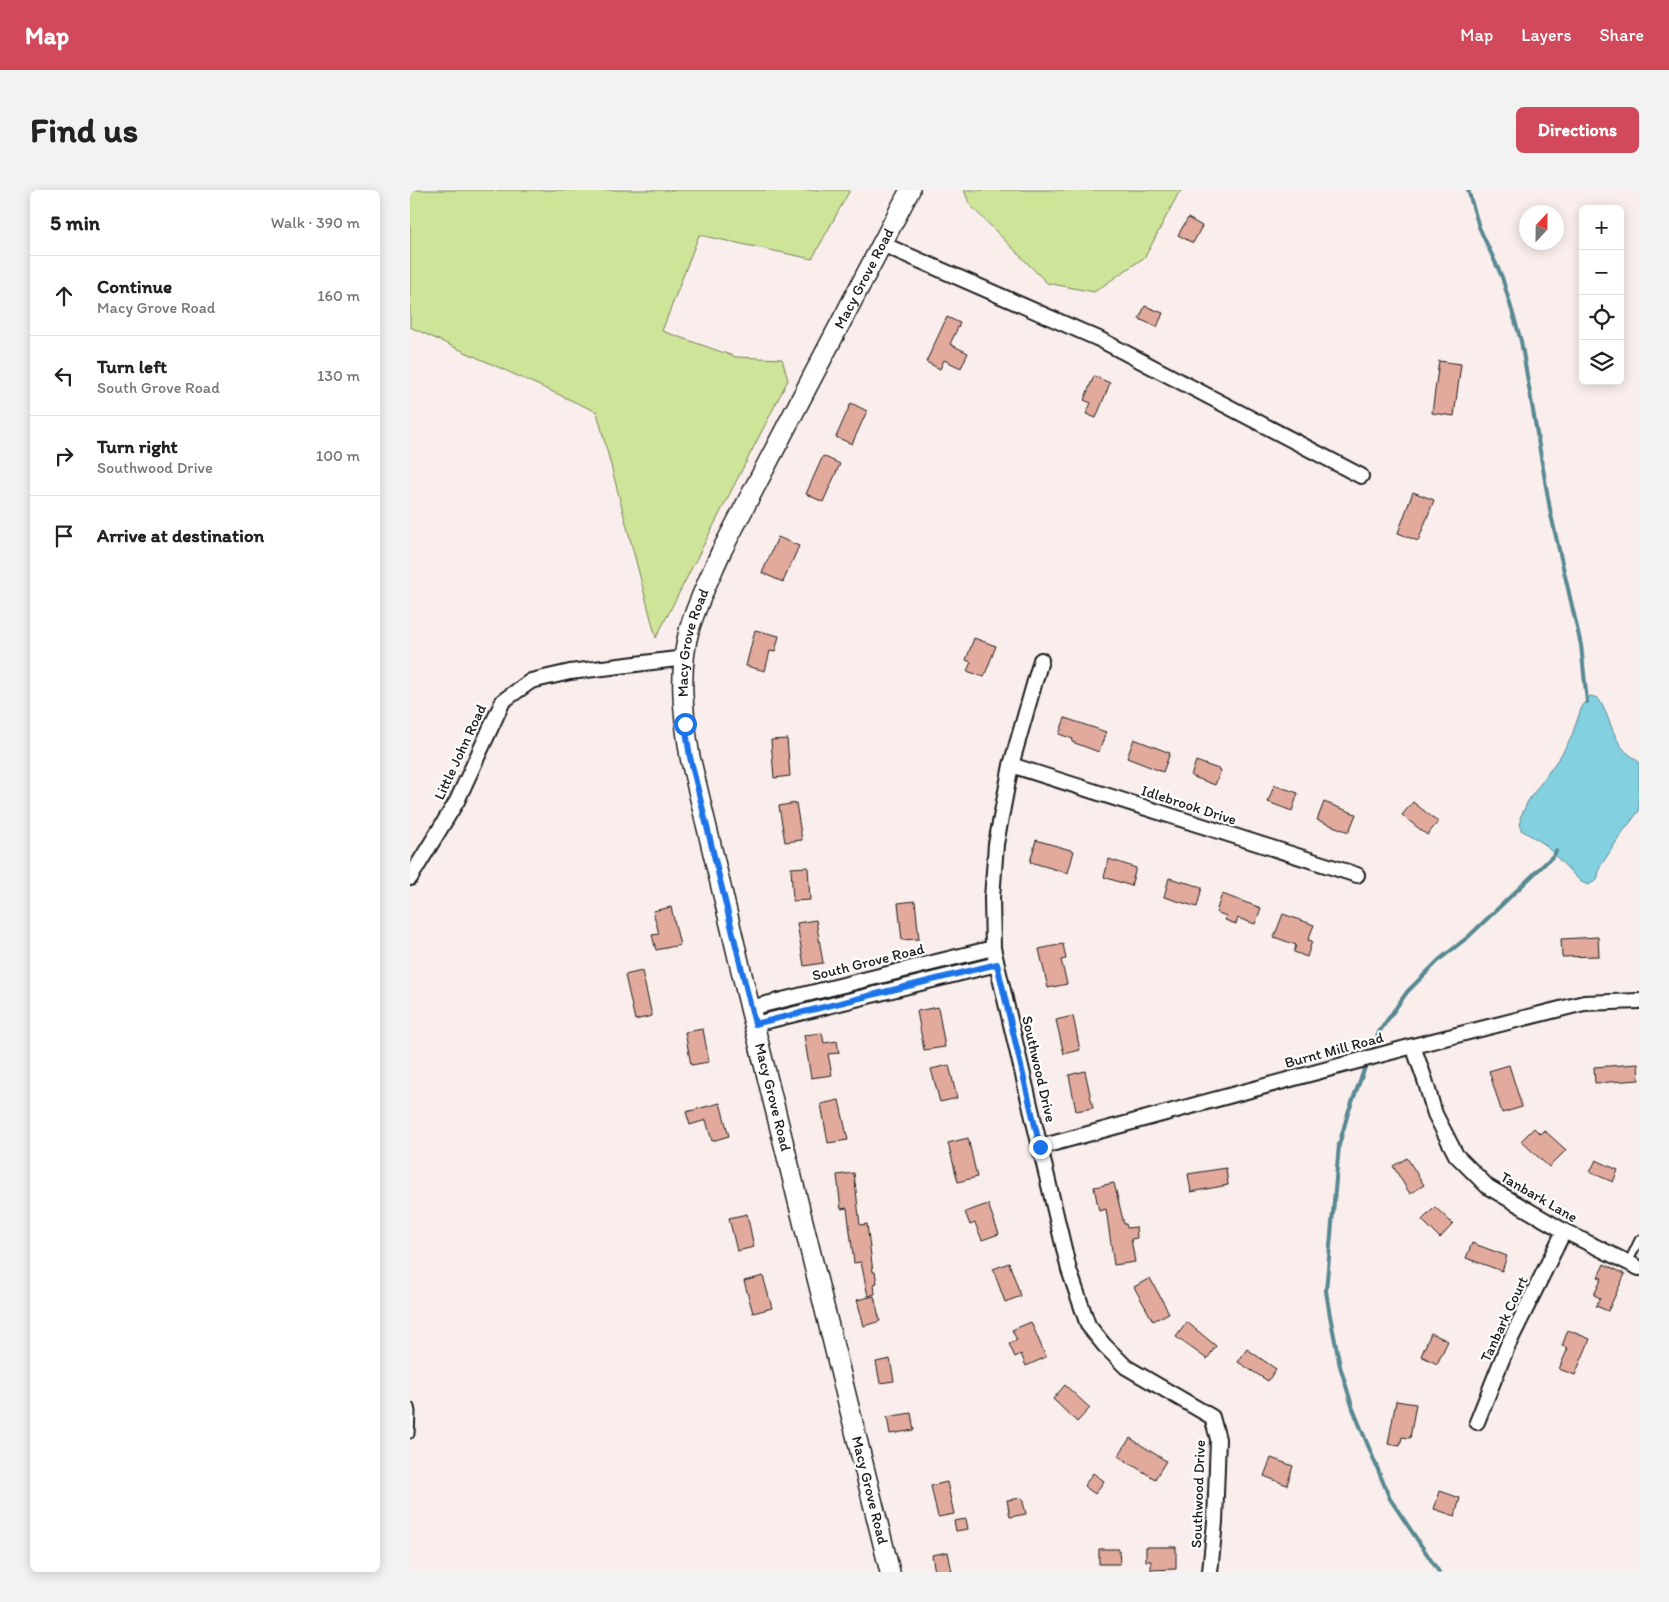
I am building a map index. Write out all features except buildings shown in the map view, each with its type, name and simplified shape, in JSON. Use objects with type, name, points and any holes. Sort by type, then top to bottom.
[{"type":"main road","name":"Macy Grove Road","points":[[890,1572],[690,757],[683,700],[685,658],[690,628],[702,594],[721,552],[910,190]]},
{"type":"street","points":[[882,244],[1099,339],[1361,476]]},
{"type":"street","name":"Little John Road","points":[[410,878],[457,801],[503,701],[530,681],[570,672],[685,658]]},
{"type":"street","name":"Southwood Drive","points":[[1041,660],[1011,765],[996,844],[992,898],[993,948],[1068,1270],[1088,1325],[1104,1345],[1126,1367],[1212,1417],[1218,1440],[1215,1522],[1210,1572]]},
{"type":"street","name":"Idlebrook Drive","points":[[1011,765],[1357,875]]},
{"type":"street","name":"South Grove Road","points":[[753,1016],[993,948]]},
{"type":"street","points":[[753,1016],[997,964]]},
{"type":"street","name":"Burnt Mill Road","points":[[1040,1147],[1413,1046],[1584,1003],[1639,1001]]},
{"type":"street","name":"Tanbark Lane","points":[[1413,1046],[1435,1114],[1456,1154],[1488,1187],[1564,1231],[1634,1265]]},
{"type":"street","name":"Tanbark Court","points":[[1477,1422],[1507,1347],[1564,1231]]},
{"type":"lane","points":[[1634,1265],[1639,1240]]},
{"type":"lane","points":[[410,1407],[412,1412],[410,1434]]},
{"type":"green space","points":[[410,190],[850,190],[812,259],[699,235],[662,331],[736,357],[782,359],[788,380],[656,638],[597,412],[410,327]]},
{"type":"green space","points":[[964,190],[1182,190],[1178,194],[1145,257],[1094,292],[1047,283],[970,205]]},
{"type":"water","points":[[1590,696],[1598,698],[1621,746],[1639,762],[1639,811],[1600,867],[1597,880],[1588,885],[1581,882],[1543,843],[1521,830],[1520,818],[1528,801],[1571,738],[1581,709]]},
{"type":"waterway","points":[[1468,190],[1479,227],[1502,277],[1521,341],[1551,515],[1581,645],[1587,702]]},
{"type":"waterway","points":[[1371,1054],[1379,1032],[1407,992],[1440,959],[1468,937],[1556,851]]},
{"type":"waterway","points":[[1367,1062],[1348,1113],[1339,1145],[1326,1291],[1340,1366],[1353,1409],[1390,1499],[1439,1572]]},
{"type":"route","points":[[685,724],[690,757],[755,1024],[997,964],[1040,1147]]}]
